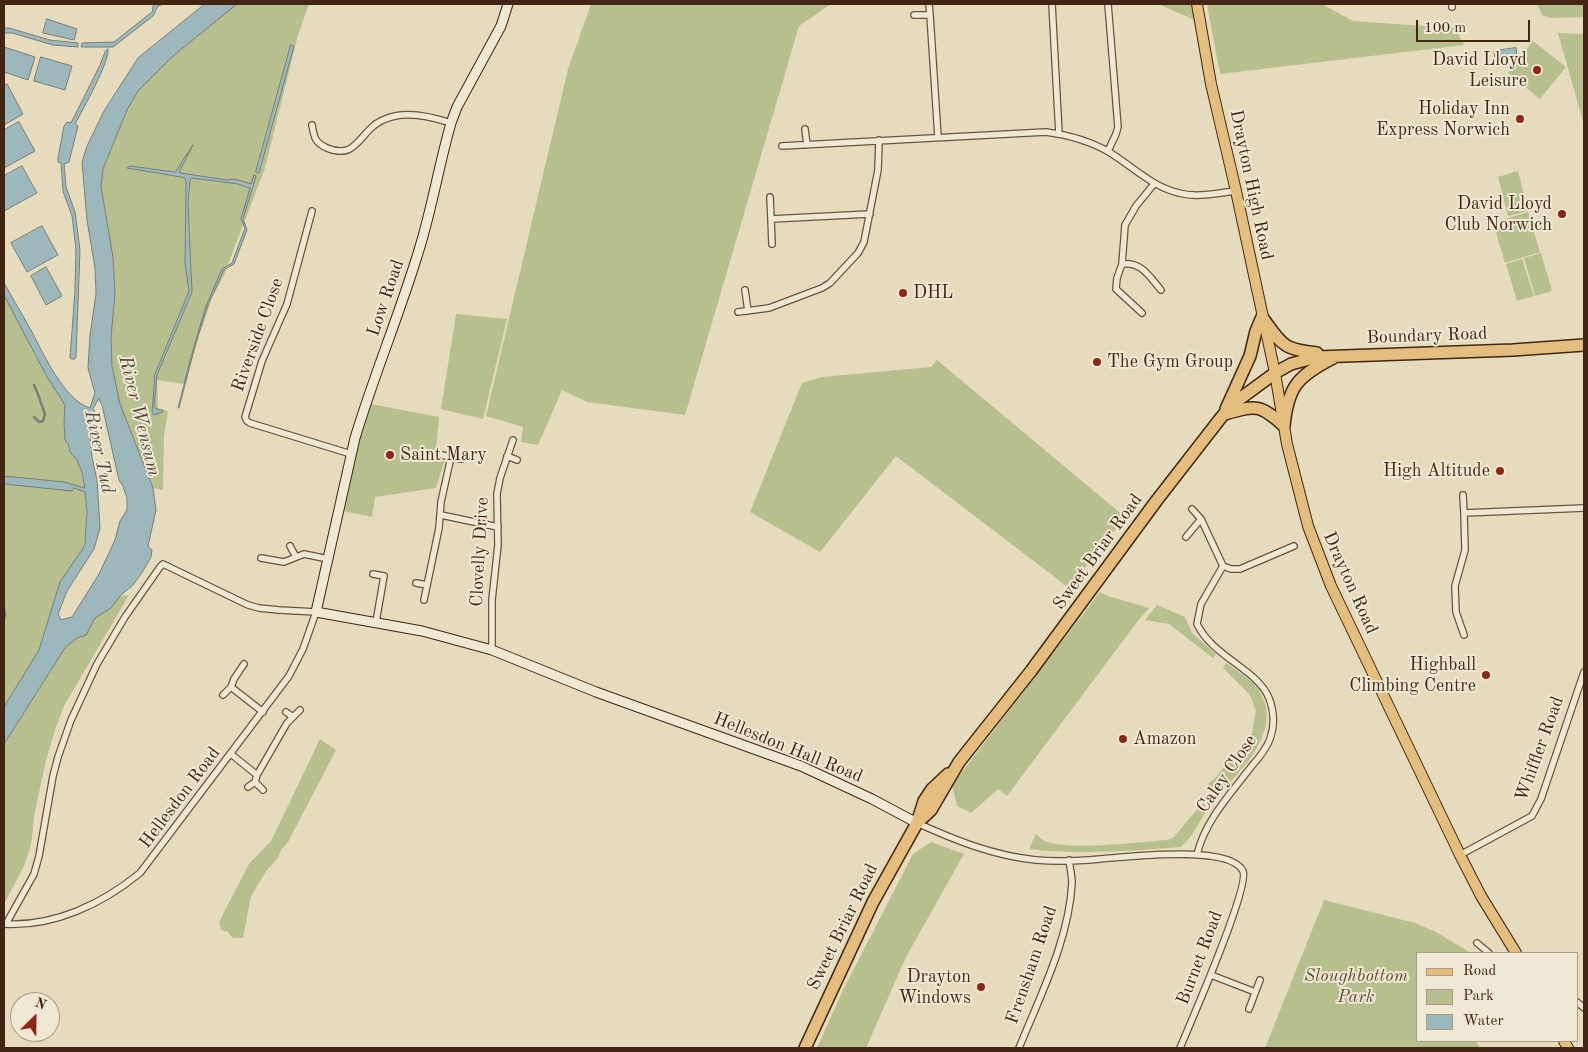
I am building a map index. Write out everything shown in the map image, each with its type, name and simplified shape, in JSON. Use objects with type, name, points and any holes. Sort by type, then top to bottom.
[{"type":"highway","points":[[1223,415],[1250,356],[1256,331],[1262,317],[1286,347],[1300,351],[1337,356]]},
{"type":"highway","name":"Boundary Road","points":[[1274,373],[1304,359],[1337,356],[1493,351],[1584,345]]},
{"type":"highway","points":[[1284,426],[1286,405],[1297,383],[1314,368],[1337,356]]},
{"type":"highway","name":"Sweet Briar Road","points":[[805,1048],[873,902],[917,823],[921,806],[928,795],[960,762],[1031,671],[1152,507],[1223,415],[1240,398],[1274,373]]},
{"type":"highway","points":[[1223,415],[1246,408],[1261,409],[1270,413],[1284,426]]},
{"type":"main road","name":"Drayton High Road","points":[[1196,4],[1274,373]]},
{"type":"main road","name":"Drayton Road","points":[[1274,373],[1296,484],[1308,526],[1332,586],[1460,856],[1481,896],[1515,952]]},
{"type":"street","name":"Low Road","points":[[316,612],[351,454],[364,410],[396,322],[419,249],[451,123],[465,91],[501,26],[508,4]]},
{"type":"street","points":[[930,4],[938,137]]},
{"type":"street","points":[[1052,4],[1059,134]]},
{"type":"street","points":[[1108,4],[1118,127],[1108,151]]},
{"type":"street","points":[[914,16],[930,14]]},
{"type":"street","points":[[312,125],[315,140],[322,146],[340,152],[357,145],[372,127],[383,120],[396,116],[432,117],[451,123]]},
{"type":"street","points":[[806,129],[806,145]]},
{"type":"street","points":[[782,146],[1027,133],[1059,134],[1094,144],[1108,151],[1154,184],[1166,190],[1189,195],[1236,190]]},
{"type":"street","points":[[738,312],[769,308],[822,288],[830,283],[858,253],[864,242],[870,214],[878,170],[879,140]]},
{"type":"street","points":[[1142,313],[1116,289],[1116,278],[1122,264],[1125,225],[1136,206],[1154,184]]},
{"type":"street","points":[[770,197],[772,244]]},
{"type":"street","name":"Riverside Close","points":[[312,211],[287,304],[262,361],[245,417],[247,422],[351,454]]},
{"type":"street","points":[[771,219],[870,214]]},
{"type":"street","points":[[1122,264],[1133,262],[1142,268],[1162,290]]},
{"type":"street","points":[[745,290],[748,311]]},
{"type":"street","name":"Clovelly Drive","points":[[492,650],[492,600],[498,545],[497,494],[500,478],[513,440]]},
{"type":"street","points":[[442,455],[461,459]]},
{"type":"street","points":[[507,456],[517,460]]},
{"type":"street","points":[[424,600],[451,457]]},
{"type":"street","points":[[1463,495],[1466,550],[1455,586],[1456,612],[1464,635]]},
{"type":"street","points":[[1464,513],[1584,508]]},
{"type":"street","points":[[1192,509],[1201,519],[1223,566],[1231,569],[1240,569],[1294,546]]},
{"type":"street","points":[[440,515],[498,527]]},
{"type":"street","points":[[1186,537],[1201,519]]},
{"type":"street","points":[[290,546],[296,557]]},
{"type":"street","points":[[261,558],[284,562],[304,554],[328,559]]},
{"type":"street","points":[[5,924],[34,874],[58,757],[78,706],[97,664],[125,617],[160,567],[164,564],[239,601],[259,608],[316,612]]},
{"type":"street","name":"Caley Close","points":[[1198,855],[1202,841],[1221,806],[1264,751],[1270,740],[1273,726],[1273,713],[1268,696],[1259,683],[1209,642],[1198,624],[1201,604],[1223,566]]},
{"type":"street","points":[[373,574],[384,576],[376,622]]},
{"type":"street","points":[[416,583],[427,585]]},
{"type":"street","name":"Hellesdon Hall Road","points":[[316,612],[450,637],[492,650],[596,692],[801,766],[872,799],[917,823],[1000,854],[1034,860],[1069,860],[1163,854],[1198,855],[1226,860],[1238,865],[1243,872],[1244,878]]},
{"type":"street","name":"Hellesdon Road","points":[[5,924],[50,920],[80,910],[123,888],[140,874],[232,754],[297,663],[304,649],[316,612]]},
{"type":"street","points":[[222,695],[231,687],[244,664]]},
{"type":"street","name":"Whiffler Road","points":[[1460,856],[1532,816],[1541,800],[1584,672]]},
{"type":"street","points":[[231,687],[263,712]]},
{"type":"street","points":[[248,787],[255,782],[287,723],[300,710]]},
{"type":"street","points":[[286,712],[293,717]]},
{"type":"street","points":[[232,754],[258,775]]},
{"type":"street","points":[[255,782],[263,790]]},
{"type":"street","name":"Frensham Road","points":[[1019,1048],[1065,928],[1072,881],[1069,860]]},
{"type":"street","name":"Burnet Road","points":[[1180,1048],[1210,975],[1244,878]]},
{"type":"street","points":[[1477,943],[1488,952]]},
{"type":"street","points":[[1210,975],[1255,992]]},
{"type":"street","points":[[1249,1009],[1260,980]]},
{"type":"green space","points":[[237,4],[309,4],[298,35],[265,168],[224,275],[212,298],[185,384],[157,380],[158,408],[168,411],[164,436],[163,490],[153,488],[120,404],[112,366],[111,337],[115,294],[113,257],[101,187],[103,169],[127,110],[138,91],[173,56]]},
{"type":"green space","points":[[591,4],[831,4],[799,26],[685,415],[587,402],[562,390],[538,445],[521,442],[523,427],[486,416],[568,69]]},
{"type":"green space","points":[[1158,4],[1191,4],[1195,20]]},
{"type":"green space","points":[[1207,4],[1322,4],[1353,21],[1455,28],[1464,45],[1220,74]]},
{"type":"green space","points":[[1537,4],[1584,4],[1584,17],[1551,18],[1542,15]]},
{"type":"green space","points":[[1558,33],[1584,34],[1584,125]]},
{"type":"green space","name":"David Lloyd Leisure","points":[[1533,41],[1566,67],[1540,99],[1508,73]]},
{"type":"green space","points":[[1518,171],[1528,211],[1508,216],[1498,177]]},
{"type":"green space","points":[[1528,212],[1540,252],[1505,263],[1493,223]]},
{"type":"green space","points":[[1541,253],[1552,291],[1535,296],[1524,258]]},
{"type":"green space","points":[[1522,259],[1534,296],[1517,301],[1506,264]]},
{"type":"green space","points":[[4,295],[26,334],[34,354],[65,405],[64,433],[70,452],[76,458],[82,472],[85,489],[80,487],[78,489],[85,492],[87,503],[86,535],[82,550],[60,582],[39,650],[4,707]]},
{"type":"green space","points":[[456,314],[507,319],[483,419],[441,409]]},
{"type":"green space","points":[[937,360],[1125,517],[1069,588],[896,456],[820,552],[750,512],[802,383],[822,377],[931,367]]},
{"type":"green space","points":[[371,404],[439,417],[435,460],[444,462],[436,488],[375,497],[372,517],[343,511],[359,438]]},
{"type":"green space","points":[[1100,592],[1149,608],[1007,796],[998,789],[971,813],[957,806],[952,785]]},
{"type":"green space","points":[[129,595],[64,706],[46,761],[35,811],[31,845],[24,866],[4,904],[4,744],[65,648],[77,638],[82,637],[88,631],[95,618],[111,608],[120,596]]},
{"type":"green space","points":[[1157,605],[1185,617],[1192,633],[1216,654],[1213,658],[1169,624],[1145,620]]},
{"type":"green space","points":[[1226,663],[1258,689],[1266,708],[1266,722],[1263,736],[1256,750],[1236,776],[1215,797],[1206,786],[1217,776],[1252,733],[1256,711],[1250,695],[1223,668]]},
{"type":"green space","points":[[320,739],[336,750],[288,842],[251,896],[243,938],[233,938],[228,932],[221,930],[219,922],[249,864],[271,841]]},
{"type":"green space","points":[[1204,803],[1207,810],[1191,836],[1181,847],[1086,852],[1029,849],[1036,834],[1045,841],[1056,844],[1087,846],[1167,840],[1174,837]]},
{"type":"green space","points":[[931,842],[964,854],[906,957],[866,1048],[817,1048],[842,992],[913,854]]},
{"type":"green space","name":"Sloughbottom Park","points":[[1324,900],[1415,923],[1436,932],[1469,952],[1416,952],[1416,1042],[1477,1042],[1480,1048],[1265,1048]]},
{"type":"water","points":[[154,4],[164,4],[158,6],[153,16],[113,47],[81,47],[82,43],[114,42],[152,12]]},
{"type":"water","points":[[205,4],[237,4],[173,56],[138,91],[127,110],[103,169],[101,187],[113,257],[115,294],[111,337],[112,366],[120,404],[153,488],[156,510],[148,546],[152,550],[151,557],[133,585],[120,596],[111,608],[95,618],[86,635],[77,638],[65,648],[4,744],[4,707],[39,650],[60,582],[85,543],[87,512],[85,492],[74,488],[72,491],[4,484],[4,476],[64,482],[85,488],[82,472],[77,460],[70,452],[65,440],[65,405],[46,375],[4,295],[4,283],[55,375],[72,396],[90,408],[95,393],[88,368],[90,335],[96,294],[95,268],[87,220],[82,162],[87,146],[104,111],[138,58]],"holes":[[[99,399],[119,480],[127,498],[127,510],[120,521],[115,540],[99,574],[72,617],[61,620],[58,614],[67,591],[94,549],[100,528],[97,480],[90,435],[95,412],[93,409]]]},
{"type":"water","points":[[47,19],[77,29],[74,40],[43,33]]},
{"type":"water","points":[[4,28],[50,40],[78,43],[78,47],[53,45],[12,33],[4,33]]},
{"type":"water","points":[[291,45],[294,46],[259,173],[256,172]]},
{"type":"water","points":[[4,47],[35,57],[28,80],[4,72]]},
{"type":"water","points":[[1516,48],[1517,57],[1495,60],[1494,51]]},
{"type":"water","points":[[108,49],[108,55],[101,74],[75,124],[78,126],[69,162],[64,164],[66,187],[75,212],[80,250],[76,357],[72,359],[70,358],[76,249],[72,216],[63,191],[61,163],[58,162],[58,158],[64,126],[67,122],[71,123]]},
{"type":"water","points":[[41,57],[72,66],[65,90],[34,81]]},
{"type":"water","points":[[7,84],[23,114],[4,125],[4,86]]},
{"type":"water","points":[[19,122],[35,151],[4,168],[4,130]]},
{"type":"water","points":[[193,145],[180,173],[227,180],[235,179],[251,184],[254,175],[256,176],[243,219],[247,230],[234,264],[224,270],[208,305],[178,408],[191,357],[206,306],[222,269],[232,263],[245,228],[241,219],[250,188],[238,184],[192,178],[190,180],[188,204],[192,292],[157,375],[154,407],[163,410],[163,412],[154,415],[152,412],[155,374],[189,291],[185,263],[186,182],[185,178],[181,177],[127,168],[130,166],[175,172]]},
{"type":"water","points":[[22,166],[37,193],[4,211],[4,176]]},
{"type":"water","points":[[42,226],[58,255],[27,272],[11,243]]},
{"type":"water","points":[[46,267],[62,296],[46,305],[31,276]]},
{"type":"waterway","points":[[34,385],[45,414],[43,421],[39,422],[34,417]]},
{"type":"waterway","points":[[4,608],[4,619]]},
{"type":"place","name":"David Lloyd Leisure","points":[[1537,70]]},
{"type":"place","name":"Holiday Inn Express Norwich","points":[[1520,119]]},
{"type":"place","name":"David Lloyd Club Norwich","points":[[1562,214]]},
{"type":"place","name":"DHL","points":[[903,293]]},
{"type":"place","name":"The Gym Group","points":[[1097,362]]},
{"type":"place","name":"Saint Mary","points":[[390,455]]},
{"type":"place","name":"High Altitude","points":[[1500,471]]},
{"type":"place","name":"Highball Climbing Centre","points":[[1486,675]]},
{"type":"place","name":"Amazon","points":[[1123,739]]},
{"type":"place","name":"Drayton Windows","points":[[981,987]]},
{"type":"water label","name":"River Wensum","points":[[139,416]]},
{"type":"water label","name":"River Tud","points":[[99,452]]}]
